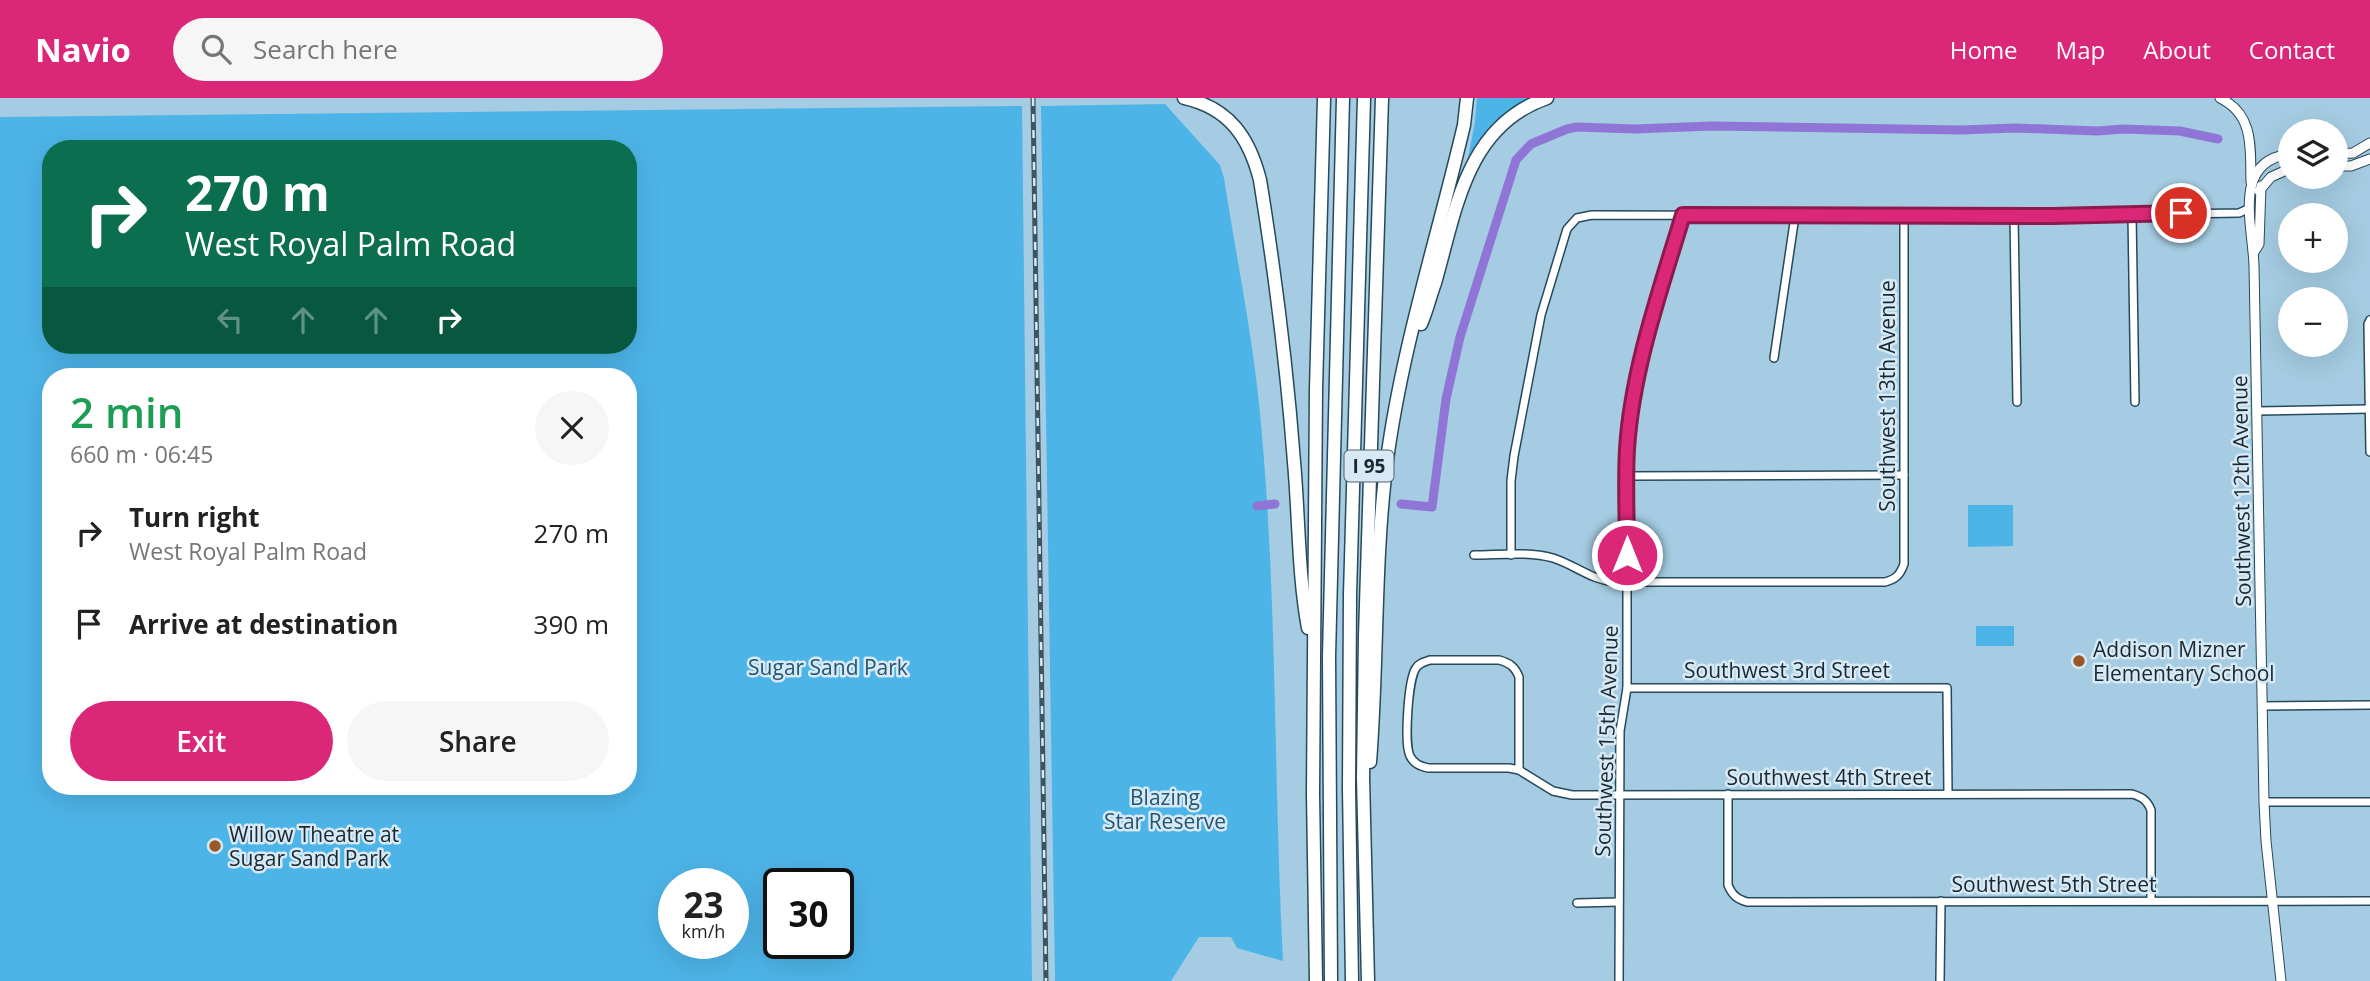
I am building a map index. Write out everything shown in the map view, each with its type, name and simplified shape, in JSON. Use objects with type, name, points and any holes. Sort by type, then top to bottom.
[{"type":"highway","points":[[1184,98],[1213,108],[1233,124],[1252,154],[1260,180],[1290,408],[1299,522],[1301,591],[1313,655]]},
{"type":"highway","points":[[1366,825],[1373,735],[1374,635],[1384,482],[1390,438],[1464,125],[1467,98]]},
{"type":"highway","points":[[1409,349],[1424,317],[1461,195],[1477,155],[1503,122],[1530,104],[1547,98]]},
{"type":"highway","points":[[1352,981],[1350,607],[1364,101]]},
{"type":"highway","name":"I 95","points":[[1316,981],[1313,655],[1316,341],[1324,102]]},
{"type":"highway","points":[[1331,981],[1329,643],[1343,102]]},
{"type":"highway","name":"I 95","points":[[1368,981],[1363,741],[1365,588],[1382,102]]},
{"type":"street","name":"Southwest 12th Avenue","points":[[2220,98],[2237,108],[2247,127],[2251,184],[2264,802],[2281,981]]},
{"type":"street","points":[[2348,153],[2370,143]]},
{"type":"street","points":[[2251,184],[2259,169],[2267,161],[2278,156]]},
{"type":"street","points":[[2351,166],[2370,159]]},
{"type":"street","points":[[2351,166],[2370,165]]},
{"type":"street","points":[[1511,555],[1511,481],[1535,344],[1567,229],[1577,218],[1592,215],[2014,216],[2239,213],[2250,208],[2261,186],[2278,174]]},
{"type":"street","name":"Southwest 12th Avenue","points":[[2254,252],[2259,244],[2261,186]]},
{"type":"street","points":[[2132,214],[2135,402]]},
{"type":"street","name":"Southwest 15th Avenue","points":[[1619,981],[1620,731],[1627,688],[1627,476],[1630,422],[1640,370],[1683,215]]},
{"type":"street","points":[[1774,358],[1795,216]]},
{"type":"street","name":"Southwest 13th Avenue","points":[[1627,582],[1885,582],[1899,575],[1904,565],[1904,216]]},
{"type":"street","points":[[2014,216],[2017,402]]},
{"type":"street","points":[[2370,320],[2370,452]]},
{"type":"street","points":[[2257,411],[2369,409]]},
{"type":"street","points":[[1627,476],[1904,475]]},
{"type":"street","points":[[1474,555],[1550,557],[1597,579],[1627,582]]},
{"type":"street","points":[[1430,660],[1499,660],[1516,668],[1519,677],[1519,770],[1427,768],[1412,760],[1408,752],[1408,725],[1412,678],[1414,670],[1421,663],[1430,660]]},
{"type":"street","name":"Southwest 3rd Street","points":[[1627,688],[1947,688],[1948,794]]},
{"type":"street","points":[[2263,706],[2370,705]]},
{"type":"street","name":"Southwest 4th Street","points":[[1519,770],[1562,794],[2132,794],[2144,799],[2151,810],[2151,901]]},
{"type":"street","name":"Southwest 5th Street","points":[[1728,794],[1728,885],[1731,894],[1747,902],[2370,901]]},
{"type":"street","points":[[2264,802],[2370,802]]},
{"type":"street","points":[[1940,981],[1941,901]]},
{"type":"street","points":[[1577,903],[1619,902]]},
{"type":"green space","points":[[1477,98],[1531,98],[1494,122],[1468,158],[1475,122]]},
{"type":"green space","name":"Blazing Star Reserve","points":[[1165,104],[1220,165],[1255,367],[1269,535],[1283,961],[1237,948],[1231,937],[1199,937],[1171,981],[1055,981],[1041,106]]},
{"type":"green space","name":"Sugar Sand Park","points":[[1022,106],[1032,981],[0,981],[0,117]]},
{"type":"green space","points":[[1968,505],[2013,505],[2013,546],[1968,547]]},
{"type":"green space","points":[[1976,626],[2014,626],[2014,646],[1976,646]]},
{"type":"waterway","points":[[1401,504],[1432,507],[1446,399],[1460,337],[1516,160],[1531,144],[1577,127],[1635,129],[1712,126],[2097,131],[2124,129],[2180,131],[2218,139]]},
{"type":"waterway","points":[[1257,506],[1275,504]]},
{"type":"railway","points":[[1033,98],[1046,981]]},
{"type":"place","name":"Addison Mizner Elementary School","points":[[2079,661]]},
{"type":"place","name":"Willow Theatre at Sugar Sand Park","points":[[215,846]]},
{"type":"route","points":[[1627,555],[1627,448],[1630,422],[1646,341],[1683,215],[2052,216],[2181,213]]}]
